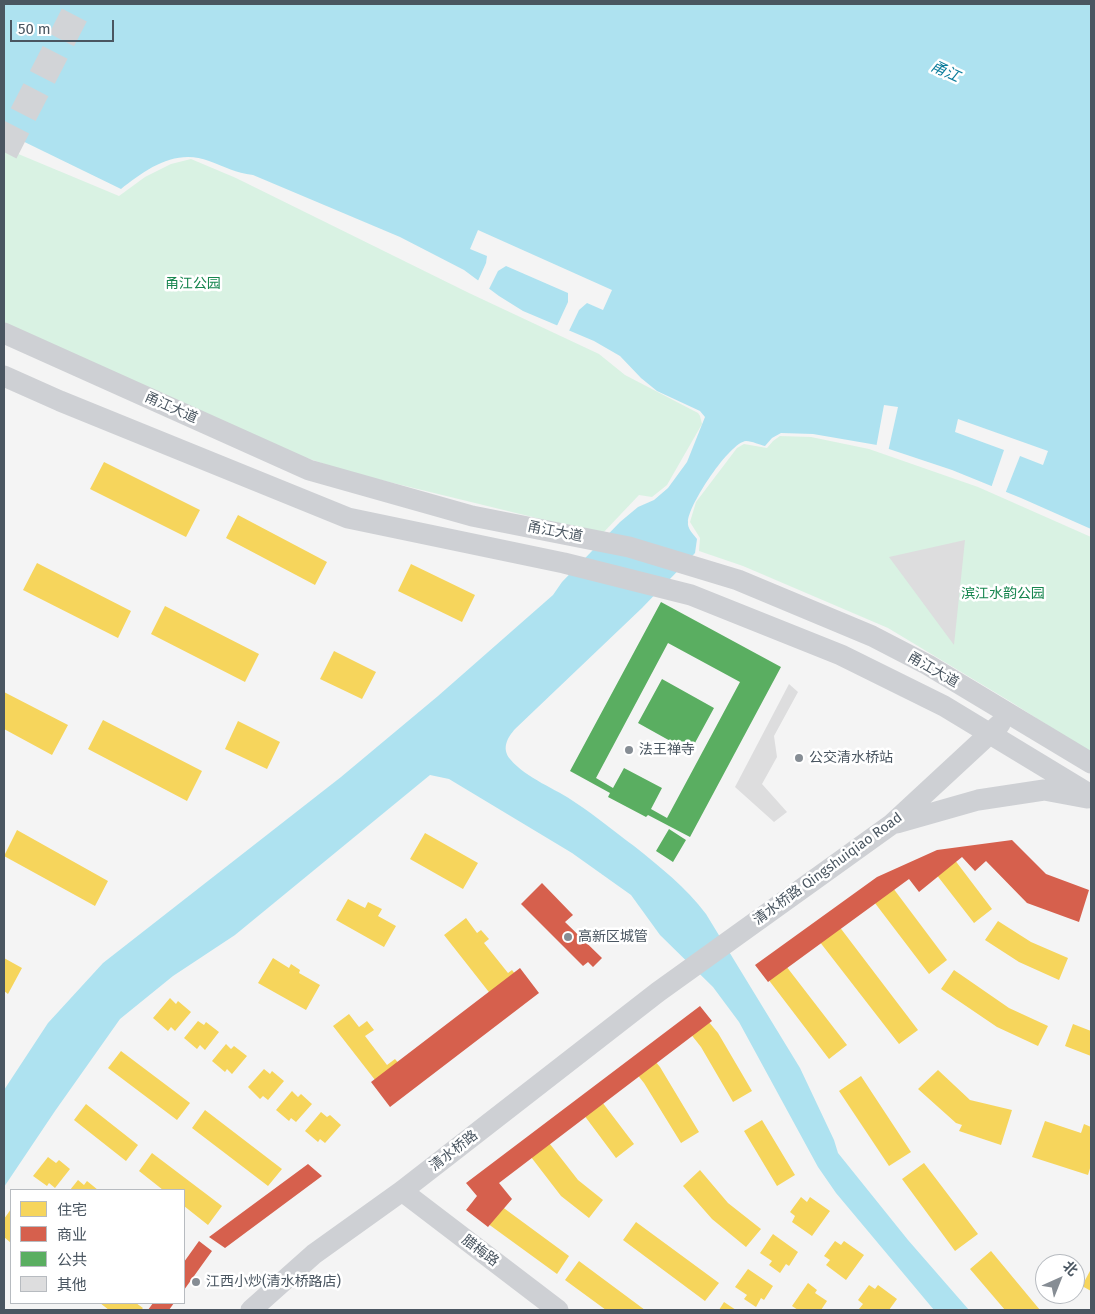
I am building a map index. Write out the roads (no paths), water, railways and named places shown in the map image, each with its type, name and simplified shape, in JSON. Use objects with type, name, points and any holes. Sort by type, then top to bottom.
[{"type":"main road","name":"甬江大道","points":[[4,333],[310,470],[472,516],[629,547],[738,580],[872,636],[928,665],[1091,763]]},
{"type":"main road","name":"甬江大道","points":[[4,376],[60,401],[348,518],[564,563],[691,596],[841,655],[944,706],[1091,795]]},
{"type":"main road","name":"清水桥路 Qingshuiqiao Road","points":[[658,992],[892,824],[1011,715]]},
{"type":"main road","points":[[892,824],[978,800],[1044,790],[1091,799]]},
{"type":"main road","name":"清水桥路","points":[[251,1310],[314,1254],[402,1191],[658,992]]},
{"type":"main road","name":"腊梅路","points":[[402,1191],[558,1310]]},
{"type":"water","name":"甬江","points":[[4,4],[1091,4],[1091,529],[952,470],[877,445],[813,434],[781,433],[772,438],[765,446],[746,441],[730,452],[711,476],[695,502],[688,526],[697,539],[695,553],[642,608],[515,729],[506,743],[507,755],[517,766],[533,778],[583,808],[634,846],[681,886],[698,904],[706,914],[800,1068],[834,1140],[838,1153],[908,1240],[969,1310],[934,1310],[836,1193],[818,1167],[739,1022],[713,987],[660,935],[631,895],[572,853],[449,779],[430,775],[235,935],[173,976],[120,1019],[4,1187],[4,1090],[48,1023],[103,963],[341,777],[438,696],[553,595],[562,582],[620,522],[638,507],[654,500],[668,488],[687,462],[705,417],[700,411],[657,391],[641,378],[620,356],[594,341],[523,311],[464,270],[400,237],[253,175],[209,161],[185,157],[173,159],[151,168],[121,189],[4,132]]},
{"type":"tunnel","points":[[4,152],[80,4]]},
{"type":"place","name":"法王禅寺","points":[[629,750]]},
{"type":"place","name":"公交清水桥站","points":[[799,758]]},
{"type":"place","name":"高新区城管","points":[[568,937]]},
{"type":"place","name":"江西小炒(清水桥路店)","points":[[196,1282]]},
{"type":"park label","name":"甬江公园","points":[[193,284]]},
{"type":"park label","name":"滨江水韵公园","points":[[1003,594]]}]
